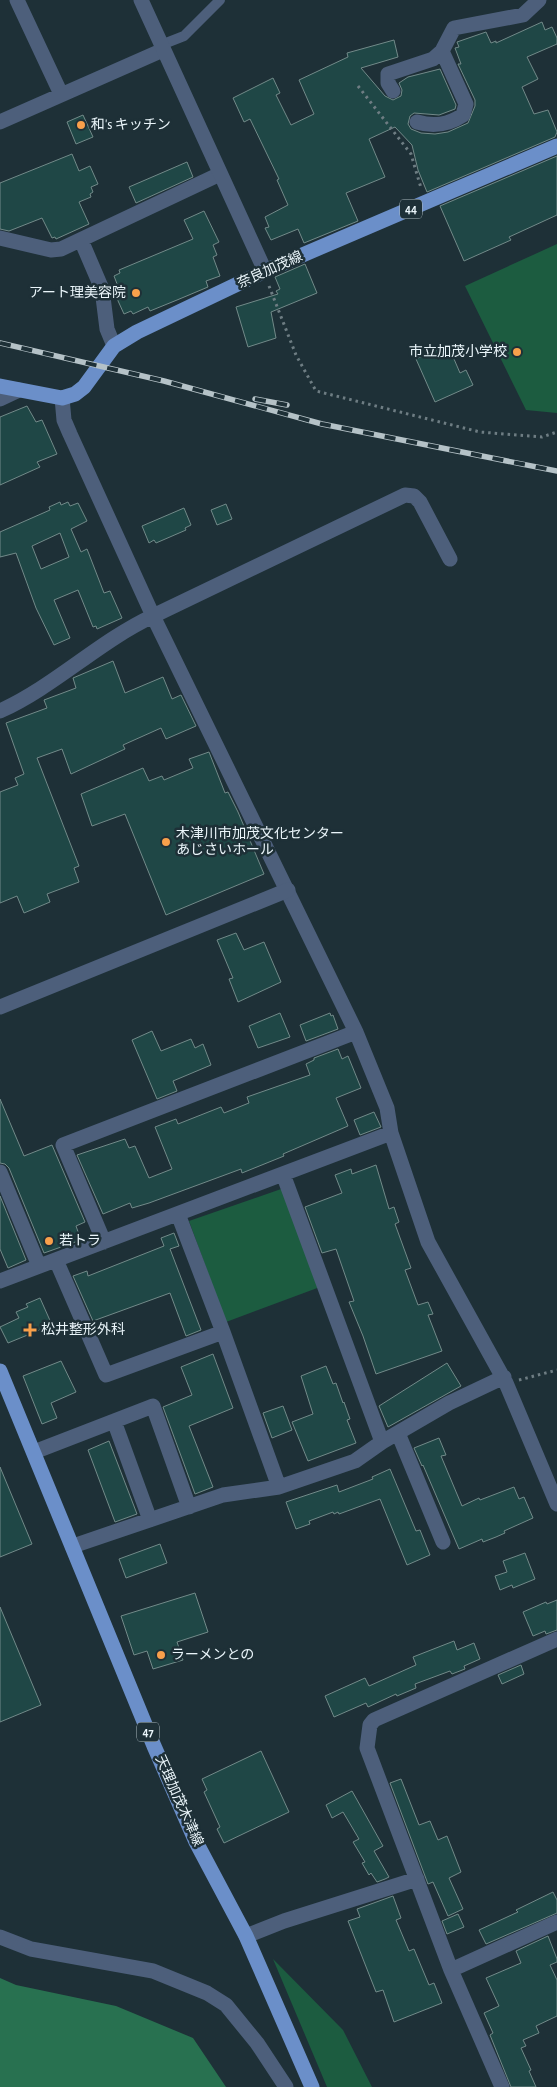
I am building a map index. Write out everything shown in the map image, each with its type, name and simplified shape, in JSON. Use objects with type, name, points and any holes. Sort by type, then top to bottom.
[{"type":"main road","name":"奈良加茂線","points":[[62,398],[75,394],[84,386],[114,346],[137,332],[265,271],[557,146]]},
{"type":"main road","points":[[0,386],[62,398]]},
{"type":"main road","name":"天理加茂木津線","points":[[0,1370],[154,1746],[196,1842],[246,1936],[312,2087]]},
{"type":"street","points":[[17,0],[61,94]]},
{"type":"street","points":[[141,0],[265,271]]},
{"type":"street","points":[[393,91],[388,83],[388,74],[433,59],[442,51],[454,28],[523,15],[539,0]]},
{"type":"street","points":[[0,122],[162,47]]},
{"type":"street","points":[[417,122],[431,126],[453,121],[463,115],[466,104],[442,51]]},
{"type":"street","points":[[0,238],[51,250],[61,249],[220,174]]},
{"type":"street","points":[[82,240],[102,289],[107,329],[114,346]]},
{"type":"street","points":[[0,399],[19,390]]},
{"type":"street","points":[[62,398],[64,420],[153,616],[356,1032],[387,1108],[392,1133],[428,1242],[505,1380],[557,1504]]},
{"type":"street","points":[[0,711],[22,701],[136,624],[406,495],[414,496],[420,502],[450,559]]},
{"type":"street","points":[[0,1007],[288,890]]},
{"type":"street","points":[[104,1242],[63,1145],[356,1032]]},
{"type":"street","points":[[0,1281],[392,1133]]},
{"type":"street","points":[[0,1172],[39,1266]]},
{"type":"street","points":[[283,1174],[382,1442]]},
{"type":"street","points":[[178,1214],[224,1332],[279,1487]]},
{"type":"street","points":[[56,1260],[106,1375],[224,1332]]},
{"type":"street","points":[[73,1546],[223,1495],[279,1487],[355,1462],[382,1442],[449,1403],[505,1380]]},
{"type":"street","points":[[34,1452],[153,1406],[189,1507]]},
{"type":"street","points":[[114,1421],[150,1520]]},
{"type":"street","points":[[398,1433],[443,1542]]},
{"type":"street","points":[[502,2087],[451,1970],[367,1748],[370,1725],[374,1720],[557,1638]]},
{"type":"street","points":[[246,1936],[284,1921],[417,1879]]},
{"type":"street","points":[[451,1970],[557,1922]]},
{"type":"street","points":[[0,1938],[31,1949],[153,1972],[207,1992],[226,2005],[257,2043],[286,2087]]},
{"type":"lane","points":[[162,47],[184,36],[220,0]]},
{"type":"path","points":[[358,86],[411,154],[425,203]]},
{"type":"path","points":[[265,271],[268,286],[296,356],[316,390],[480,432],[542,437],[557,432]]},
{"type":"path","points":[[505,1380],[557,1370]]},
{"type":"green space","name":"市立加茂小学校","points":[[557,244],[557,413],[526,410],[465,286]]},
{"type":"green space","points":[[284,1188],[320,1287],[226,1322],[189,1221]]},
{"type":"green space","points":[[273,1959],[343,2030],[372,2087],[327,2087]]},
{"type":"green space","points":[[0,1978],[16,1985],[116,2006],[193,2038],[226,2087],[0,2087]]},
{"type":"building","points":[[542,22],[545,30],[552,27],[557,38],[557,44],[527,57],[538,79],[522,87],[534,114],[548,110],[557,132],[555,137],[427,192],[418,170],[412,145],[395,127],[369,139],[385,177],[346,193],[358,221],[304,243],[298,229],[271,240],[265,228],[269,227],[265,217],[288,205],[277,180],[279,179],[250,119],[244,122],[233,98],[273,78],[280,93],[276,95],[291,125],[314,114],[299,80],[348,57],[347,53],[394,40],[398,57],[361,68],[385,96],[393,100],[401,96],[402,90],[399,83],[408,77],[440,69],[456,105],[455,109],[439,115],[414,113],[410,116],[408,124],[411,129],[421,133],[435,134],[448,132],[468,123],[475,106],[475,100],[458,64],[461,64],[455,48],[459,47],[457,42],[486,32],[491,43],[496,41],[496,43]]},
{"type":"building","points":[[83,115],[93,137],[76,144],[67,122]]},
{"type":"building","points":[[72,154],[79,171],[90,166],[98,184],[91,187],[93,192],[90,194],[91,197],[79,202],[89,224],[56,239],[55,237],[52,238],[42,218],[9,231],[0,229],[0,183]]},
{"type":"building","points":[[557,156],[557,215],[509,237],[511,240],[464,261],[440,206]]},
{"type":"building","points":[[187,162],[193,177],[136,203],[129,187]]},
{"type":"building","points":[[204,211],[219,242],[213,245],[217,255],[213,257],[220,276],[206,281],[208,287],[150,311],[148,307],[133,314],[131,311],[124,314],[114,292],[119,289],[114,276],[120,273],[119,270],[193,239],[184,220]]},
{"type":"building","points":[[305,264],[317,293],[271,312],[276,338],[248,347],[236,307],[278,294],[276,291],[280,289],[275,277]]},
{"type":"building","points":[[448,345],[460,373],[466,370],[473,385],[435,402],[416,359]]},
{"type":"building","points":[[27,406],[36,422],[42,420],[57,454],[37,462],[40,467],[0,485],[0,417]]},
{"type":"building","points":[[60,502],[61,505],[68,502],[70,506],[78,503],[87,521],[71,529],[81,552],[87,549],[104,593],[110,591],[122,618],[97,629],[96,626],[93,627],[78,590],[54,600],[70,638],[54,645],[36,608],[16,553],[0,557],[0,532],[50,510],[49,507]],"holes":[[[60,533],[69,557],[41,569],[32,546]]]},
{"type":"building","points":[[226,504],[232,519],[217,525],[211,510]]},
{"type":"building","points":[[184,508],[191,525],[185,528],[186,530],[156,543],[154,540],[149,543],[142,526]]},
{"type":"building","points":[[113,661],[125,693],[163,677],[172,699],[181,695],[196,726],[166,739],[161,728],[123,745],[125,749],[71,774],[62,749],[37,758],[79,866],[74,868],[79,882],[47,894],[50,902],[24,913],[17,896],[0,903],[0,792],[18,785],[15,778],[24,774],[6,723],[47,708],[44,700],[76,688],[73,678]]},
{"type":"building","points":[[209,752],[225,793],[228,792],[238,812],[264,874],[166,915],[125,814],[92,826],[81,794],[143,768],[149,781],[162,776],[164,780],[193,768],[189,759]]},
{"type":"building","points":[[236,933],[244,950],[264,942],[281,982],[238,1002],[229,979],[233,978],[217,940]]},
{"type":"building","points":[[280,1013],[290,1037],[258,1048],[249,1026]]},
{"type":"building","points":[[330,1013],[331,1016],[333,1015],[338,1029],[306,1041],[300,1025]]},
{"type":"building","points":[[152,1031],[161,1051],[191,1039],[195,1048],[203,1044],[211,1065],[173,1081],[177,1091],[157,1099],[132,1040]]},
{"type":"building","points":[[338,1049],[342,1059],[348,1056],[361,1088],[336,1098],[348,1126],[242,1173],[241,1169],[149,1203],[132,1208],[130,1203],[103,1214],[77,1155],[125,1139],[129,1148],[135,1146],[149,1178],[172,1169],[155,1127],[176,1119],[178,1124],[221,1107],[224,1113],[249,1103],[247,1097],[310,1075],[306,1064],[314,1060],[314,1058]]},
{"type":"building","points":[[0,1099],[24,1156],[52,1145],[85,1222],[76,1226],[81,1240],[44,1253],[9,1168],[5,1164],[0,1163]]},
{"type":"building","points":[[374,1112],[381,1127],[360,1135],[354,1120]]},
{"type":"building","points":[[376,1165],[389,1209],[394,1207],[399,1222],[395,1224],[411,1268],[405,1270],[418,1305],[428,1302],[433,1314],[428,1315],[442,1351],[376,1374],[349,1302],[354,1301],[336,1249],[322,1253],[305,1207],[342,1193],[335,1175],[351,1169],[352,1174]]},
{"type":"building","points":[[0,1196],[26,1260],[8,1268],[0,1249]]},
{"type":"building","points":[[174,1233],[179,1246],[170,1249],[201,1330],[186,1336],[170,1293],[93,1321],[73,1276],[87,1271],[88,1276],[164,1246],[161,1238]]},
{"type":"building","points":[[40,1298],[52,1325],[8,1343],[0,1327],[19,1318],[16,1312],[28,1307],[26,1304]]},
{"type":"building","points":[[213,1354],[233,1408],[189,1426],[213,1487],[195,1494],[163,1407],[192,1395],[181,1367]]},
{"type":"building","points":[[61,1361],[76,1392],[51,1403],[57,1418],[42,1424],[23,1376]]},
{"type":"building","points":[[447,1363],[461,1386],[388,1427],[379,1406]]},
{"type":"building","points":[[326,1366],[333,1384],[336,1383],[344,1402],[350,1419],[347,1420],[356,1443],[308,1461],[292,1422],[313,1414],[301,1376]]},
{"type":"building","points":[[283,1406],[292,1430],[272,1438],[263,1413]]},
{"type":"building","points":[[439,1438],[446,1455],[441,1456],[462,1506],[479,1498],[480,1500],[514,1487],[519,1499],[524,1497],[533,1518],[504,1531],[505,1533],[496,1537],[483,1542],[482,1539],[459,1549],[414,1448]]},
{"type":"building","points":[[109,1441],[137,1514],[115,1522],[88,1450]]},
{"type":"building","points":[[0,1467],[32,1544],[0,1557]]},
{"type":"building","points":[[390,1469],[416,1531],[420,1530],[430,1555],[407,1565],[380,1499],[339,1514],[338,1512],[334,1514],[333,1512],[309,1521],[310,1524],[296,1529],[286,1502],[337,1485],[339,1492],[373,1479],[372,1477]]},
{"type":"building","points":[[160,1544],[167,1563],[126,1578],[119,1559]]},
{"type":"building","points":[[525,1553],[535,1579],[513,1588],[512,1585],[500,1590],[495,1576],[507,1572],[503,1561]]},
{"type":"building","points":[[195,1593],[208,1632],[177,1642],[183,1660],[153,1669],[147,1651],[134,1655],[121,1616]]},
{"type":"building","points":[[557,1600],[557,1630],[546,1634],[545,1631],[533,1636],[523,1612],[546,1602],[547,1604]]},
{"type":"building","points":[[0,1607],[41,1705],[0,1722]]},
{"type":"building","points":[[454,1641],[457,1650],[474,1643],[480,1659],[464,1666],[465,1669],[452,1674],[450,1671],[415,1684],[416,1688],[397,1696],[396,1694],[368,1707],[366,1703],[334,1717],[325,1696],[365,1678],[369,1686],[416,1665],[413,1657]]},
{"type":"building","points":[[521,1665],[524,1674],[502,1684],[498,1675]]},
{"type":"building","points":[[261,1751],[289,1812],[224,1843],[217,1829],[220,1827],[204,1792],[207,1790],[202,1779]]},
{"type":"building","points":[[401,1779],[419,1825],[430,1821],[438,1840],[447,1836],[461,1872],[449,1878],[463,1909],[448,1916],[433,1882],[428,1884],[390,1783]]},
{"type":"building","points":[[352,1791],[383,1846],[374,1851],[389,1877],[377,1882],[371,1873],[369,1875],[362,1863],[365,1862],[353,1842],[359,1839],[343,1812],[332,1818],[326,1805]]},
{"type":"building","points":[[553,1892],[557,1900],[557,1913],[486,1944],[479,1930],[518,1912],[516,1910]]},
{"type":"building","points":[[393,1896],[401,1918],[396,1920],[409,1951],[414,1949],[429,1985],[434,1983],[442,2003],[394,2022],[383,1990],[376,1992],[348,1921],[360,1917],[357,1909]]},
{"type":"building","points":[[458,1914],[464,1927],[447,1934],[442,1921]]},
{"type":"building","points":[[548,1936],[557,1959],[557,1962],[550,1965],[557,1980],[557,2016],[536,2026],[539,2033],[523,2040],[526,2046],[521,2048],[536,2087],[511,2087],[490,2035],[493,2033],[484,2013],[499,2006],[486,1978],[521,1963],[516,1951]]},
{"type":"railway","points":[[0,343],[164,381],[322,424],[557,471]]},
{"type":"railway","points":[[255,399],[287,405]]},
{"type":"place","name":"和's キッチン","points":[[81,125]]},
{"type":"place","name":"アート理美容院","points":[[136,293]]},
{"type":"place","name":"市立加茂小学校","points":[[517,352]]},
{"type":"place","name":"木津川市加茂文化センター あじさいホール","points":[[166,842]]},
{"type":"place","name":"若トラ","points":[[49,1241]]},
{"type":"place","name":"松井整形外科","points":[[30,1330]]},
{"type":"place","name":"ラーメンとの","points":[[161,1655]]}]
